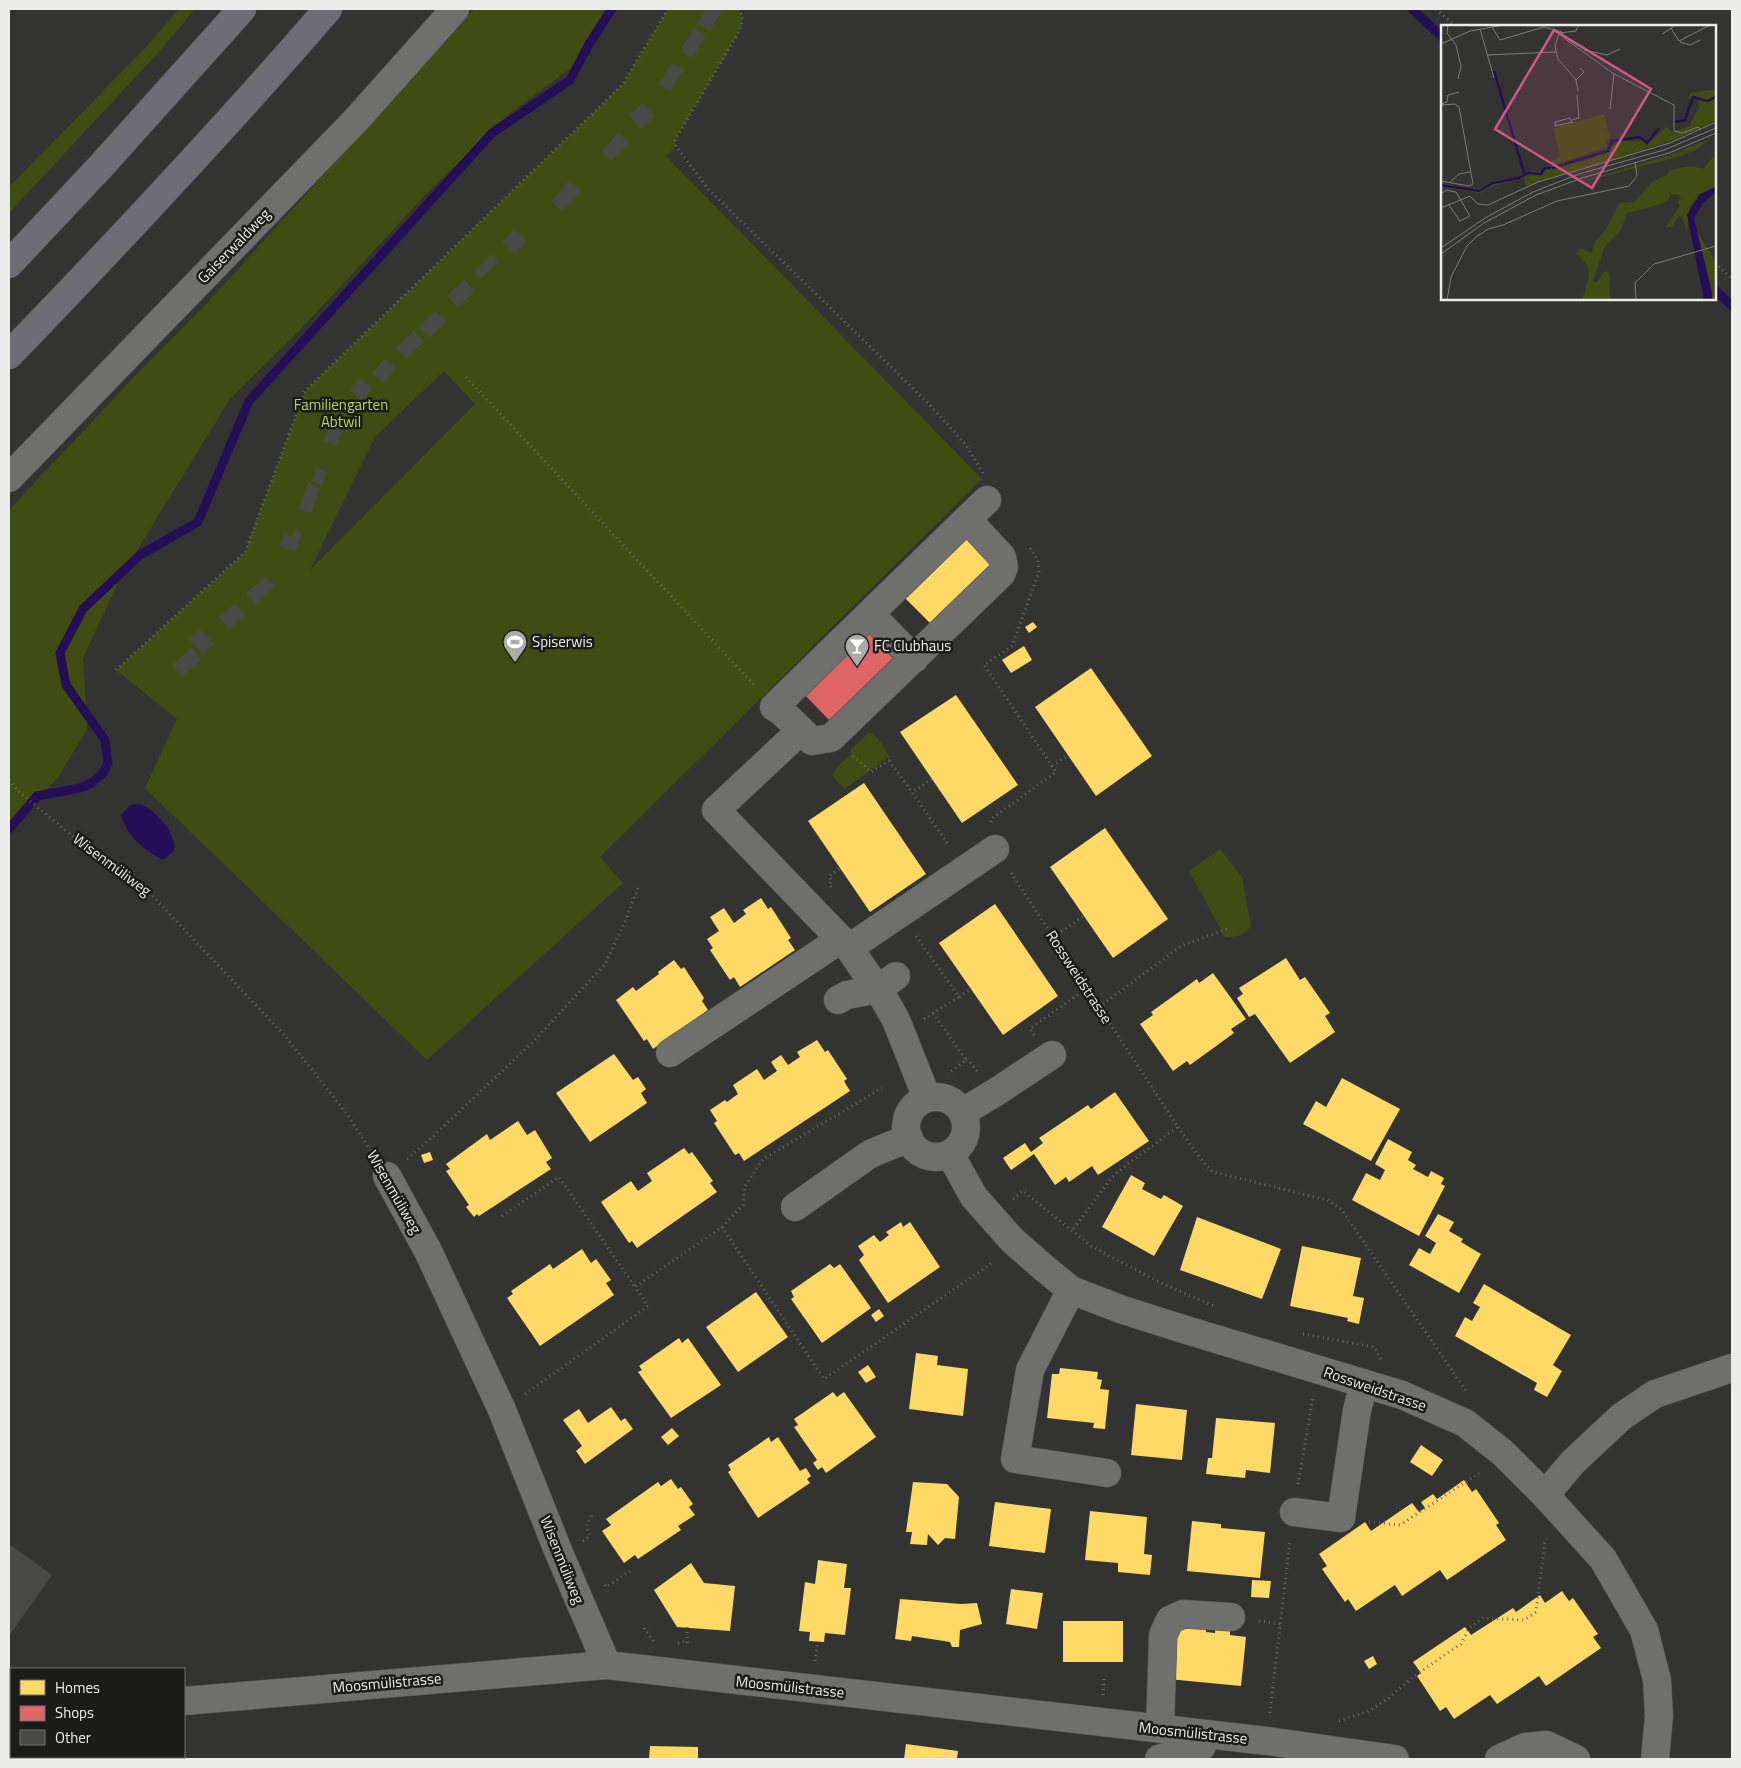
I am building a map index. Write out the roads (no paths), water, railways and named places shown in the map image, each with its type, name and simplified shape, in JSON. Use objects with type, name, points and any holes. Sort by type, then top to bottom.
[{"type":"highway","points":[[9,264],[102,166],[242,9]]},
{"type":"highway","points":[[9,355],[181,173],[328,9]]},
{"type":"street","name":"Gaiserwaldweg","points":[[9,478],[356,120],[455,9]]},
{"type":"street","points":[[966,520],[1002,557],[1004,567],[1001,574],[832,738],[812,741],[782,712],[774,707],[966,520],[987,500]]},
{"type":"street","points":[[870,614],[914,658]]},
{"type":"street","points":[[799,729],[794,737],[716,810],[845,943],[887,982]]},
{"type":"street","points":[[670,1054],[845,943],[900,913],[995,849]]},
{"type":"street","points":[[838,1000],[847,995],[887,982]]},
{"type":"street","points":[[887,982],[884,998],[902,1034],[926,1094]]},
{"type":"street","points":[[963,1112],[1052,1055]]},
{"type":"street","points":[[926,1094],[947,1098],[956,1103],[963,1112],[966,1121],[964,1140],[950,1154],[940,1157],[922,1153],[914,1147],[908,1138],[906,1129],[911,1110],[926,1094]]},
{"type":"street","points":[[795,1207],[870,1154],[908,1138]]},
{"type":"street","name":"Rossweidstrasse","points":[[950,1154],[974,1197],[1012,1240],[1071,1290],[1123,1310],[1402,1395],[1465,1422],[1503,1453],[1545,1495],[1603,1559],[1644,1630],[1657,1680],[1659,1716],[1655,1759]]},
{"type":"street","name":"Wisenmüliweg","points":[[387,1176],[428,1251],[502,1410],[606,1665]]},
{"type":"street","points":[[1071,1290],[1030,1370],[1015,1459],[1107,1473]]},
{"type":"street","points":[[1545,1495],[1573,1462],[1621,1417],[1655,1394],[1732,1368]]},
{"type":"street","points":[[1294,1512],[1341,1518],[1357,1410],[1368,1385]]},
{"type":"street","points":[[1160,1729],[1163,1635],[1170,1620],[1183,1614],[1231,1617]]},
{"type":"street","name":"Moosmülistrasse","points":[[185,1701],[606,1665],[1267,1741],[1395,1759]]},
{"type":"street","points":[[1159,1759],[1202,1746],[1204,1734]]},
{"type":"street","points":[[1499,1759],[1525,1747],[1547,1745],[1576,1759]]},
{"type":"waterway","points":[[9,829],[37,796],[80,788],[92,783],[103,773],[108,763],[105,740],[66,685],[60,653],[83,609],[140,555],[198,522],[249,401],[492,133],[570,80],[589,44],[612,9]]},
{"type":"waterway","points":[[1412,9],[1441,36]]},
{"type":"waterway","points":[[1716,291],[1732,306]]},
{"type":"place","name":"Spiserwis","points":[[515,663]]},
{"type":"place","name":"FC Clubhaus","points":[[857,667]]},
{"type":"park label","name":"Familiengarten Abtwil","points":[[341,414]]}]
